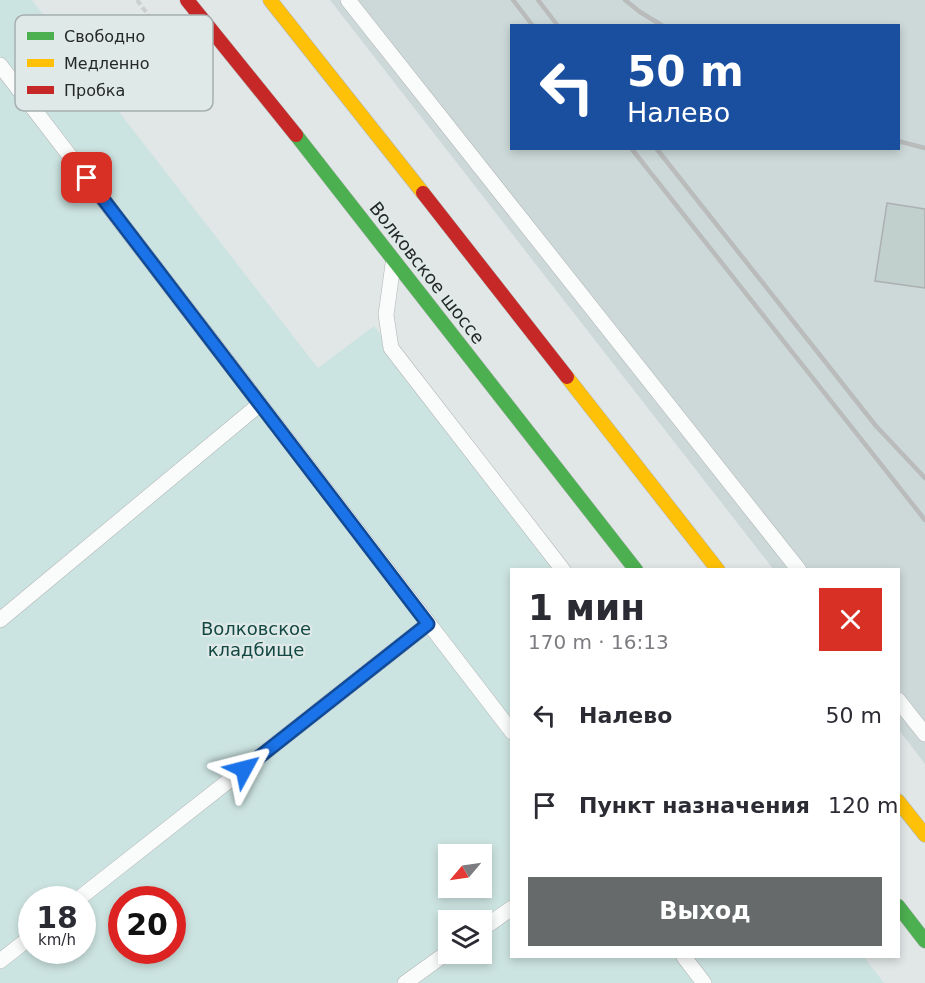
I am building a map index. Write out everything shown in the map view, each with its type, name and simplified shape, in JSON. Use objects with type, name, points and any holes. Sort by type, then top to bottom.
[{"type":"main road","name":"Волковское шоссе","points":[[187,0],[199,15]]},
{"type":"main road","points":[[270,0],[716,568]]},
{"type":"main road","name":"Волковское шоссе","points":[[213,32],[634,568]]},
{"type":"main road","points":[[900,804],[925,835]]},
{"type":"main road","points":[[900,909],[925,940]]},
{"type":"lane","points":[[348,0],[797,568]]},
{"type":"lane","points":[[0,65],[15,85]]},
{"type":"lane","points":[[35,111],[510,729]]},
{"type":"lane","points":[[394,261],[386,315],[391,348],[561,568]]},
{"type":"lane","points":[[0,620],[260,404]]},
{"type":"lane","points":[[95,886],[428,624]]},
{"type":"lane","points":[[900,703],[925,734]]},
{"type":"lane","points":[[492,922],[510,909]]},
{"type":"lane","points":[[0,961],[18,947]]},
{"type":"lane","points":[[685,958],[704,983]]},
{"type":"lane","points":[[405,983],[438,959]]},
{"type":"path","points":[[137,0],[148,15]]},
{"type":"shaded area","points":[[330,0],[925,0],[925,764],[900,731],[900,568],[772,568]]},
{"type":"green space","name":"Волковское кладбище","points":[[0,0],[32,0],[44,15],[15,15],[15,111],[118,111],[318,368],[374,326],[561,568],[510,568],[510,958],[865,958],[884,983],[0,983]]},
{"type":"building","points":[[887,203],[925,209],[925,288],[875,281]]},
{"type":"railway","points":[[513,0],[531,24]]},
{"type":"railway","points":[[538,0],[556,24]]},
{"type":"railway","points":[[625,0],[660,24]]},
{"type":"railway","points":[[900,142],[925,148]]},
{"type":"railway","points":[[633,150],[925,520]]},
{"type":"railway","points":[[658,150],[876,426],[925,478]]},
{"type":"traffic: fast","points":[[296,135],[634,568]]},
{"type":"traffic: fast","points":[[900,909],[925,941]]},
{"type":"traffic: slow","points":[[270,0],[423,193]]},
{"type":"traffic: slow","points":[[567,377],[716,568]]},
{"type":"traffic: slow","points":[[900,804],[925,835]]},
{"type":"traffic: jam","points":[[187,0],[199,15]]},
{"type":"traffic: jam","points":[[213,32],[296,135]]},
{"type":"traffic: jam","points":[[423,193],[567,377]]},
{"type":"route","points":[[87,178],[428,624],[244,769]]}]
